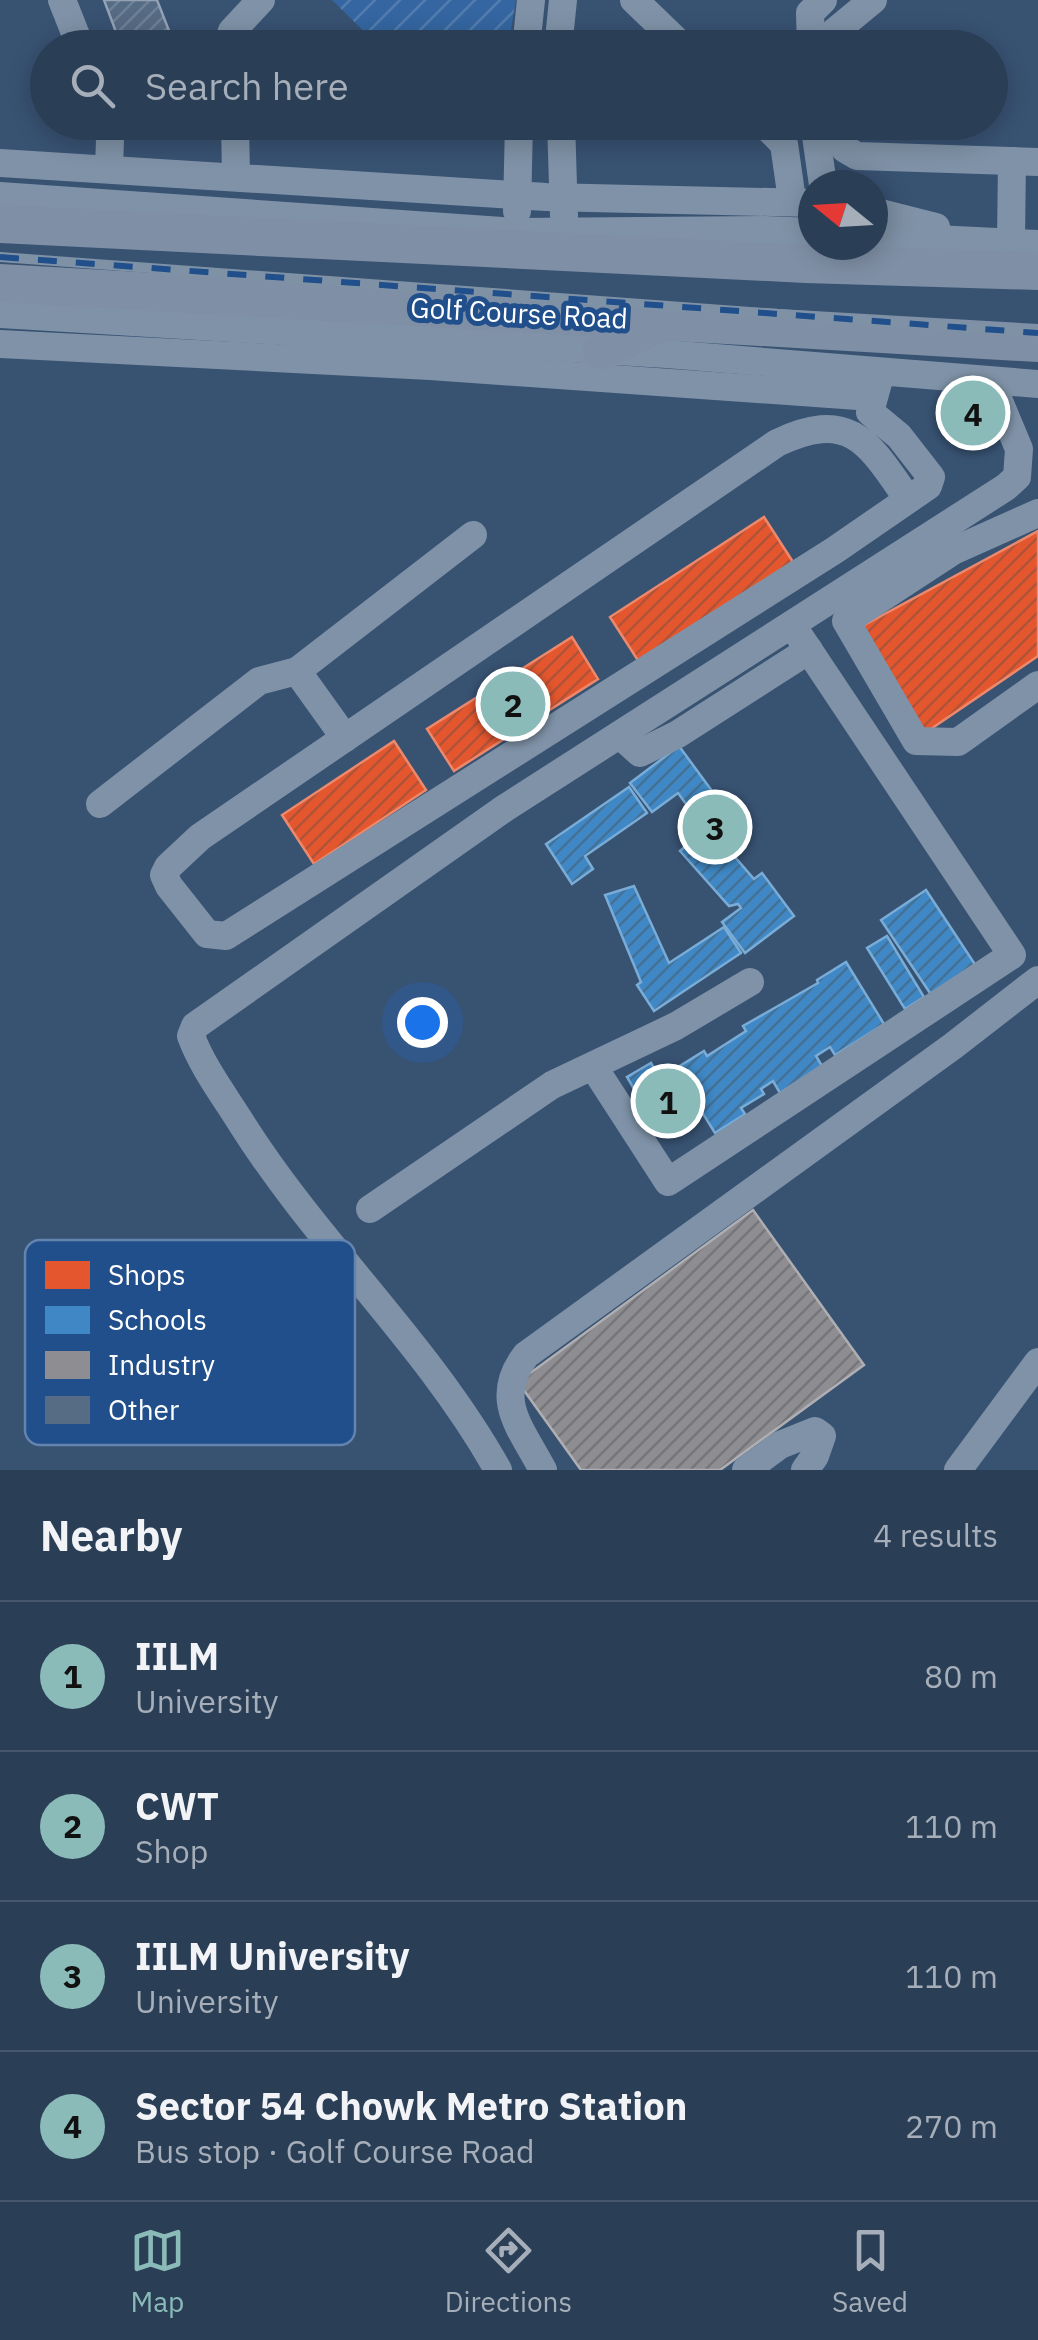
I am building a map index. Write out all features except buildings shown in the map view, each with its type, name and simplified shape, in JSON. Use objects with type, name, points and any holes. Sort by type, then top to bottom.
[{"type":"main road","points":[[0,224],[562,242],[1038,271]]},
{"type":"main road","name":"Golf Course Road","points":[[0,284],[1038,343]]},
{"type":"main road","points":[[602,350],[662,322]]},
{"type":"street","points":[[62,0],[74,30]]},
{"type":"street","points":[[233,30],[261,0]]},
{"type":"street","points":[[528,30],[530,0]]},
{"type":"street","points":[[560,30],[563,0]]},
{"type":"street","points":[[634,0],[665,30]]},
{"type":"street","points":[[810,30],[810,13],[823,0]]},
{"type":"street","points":[[837,30],[873,0]]},
{"type":"street","points":[[109,168],[110,140]]},
{"type":"street","points":[[235,140],[236,177]]},
{"type":"street","points":[[0,196],[516,241],[518,140]]},
{"type":"street","points":[[562,140],[566,198],[562,242],[798,231]]},
{"type":"street","points":[[780,140],[798,187]]},
{"type":"street","points":[[816,140],[820,170]]},
{"type":"street","points":[[843,140],[845,149],[857,156],[1025,162],[1025,243],[888,237]]},
{"type":"street","points":[[0,162],[566,198],[798,202]]},
{"type":"street","points":[[888,215],[931,225],[964,240]]},
{"type":"street","points":[[0,314],[602,350],[874,392]]},
{"type":"street","points":[[0,344],[430,366],[837,394],[991,382],[1038,384]]},
{"type":"street","points":[[328,1240],[268,1166],[202,1060],[191,1036],[195,1026],[506,808],[1006,487],[1017,477],[1019,449],[991,382]]},
{"type":"street","points":[[842,432],[874,392]]},
{"type":"street","points":[[874,392],[899,436],[931,478],[928,486],[835,550],[242,928],[226,936],[207,934],[169,886],[164,874],[168,866],[200,837],[792,436],[842,432],[878,456],[907,498]]},
{"type":"street","points":[[837,394],[842,432]]},
{"type":"street","points":[[1038,513],[953,551],[846,621],[916,741],[958,742],[1038,685]]},
{"type":"street","points":[[100,804],[259,681],[298,671],[473,535]]},
{"type":"street","points":[[593,1066],[668,1182],[1012,955],[792,625]]},
{"type":"street","points":[[620,734],[640,753],[678,734],[809,650]]},
{"type":"street","points":[[298,671],[345,738]]},
{"type":"street","points":[[543,1470],[509,1398],[510,1382],[526,1355],[938,1058],[1038,980]]},
{"type":"street","points":[[370,1209],[552,1085],[676,1026],[750,982]]},
{"type":"street","points":[[355,1273],[410,1341],[498,1470]]},
{"type":"street","points":[[958,1470],[1038,1362]]},
{"type":"street","points":[[746,1470],[780,1445],[815,1430],[822,1436],[806,1470]]},
{"type":"shaded area","points":[[332,0],[516,0],[511,30],[363,30]]},
{"type":"railway","points":[[0,257],[1038,333]]},
{"type":"place","name":"Sector 54 Chowk Metro Station","points":[[973,413]]},
{"type":"place","name":"CWT","points":[[513,704]]},
{"type":"place","name":"IILM University","points":[[715,827]]},
{"type":"place","name":"IILM","points":[[668,1101]]}]
